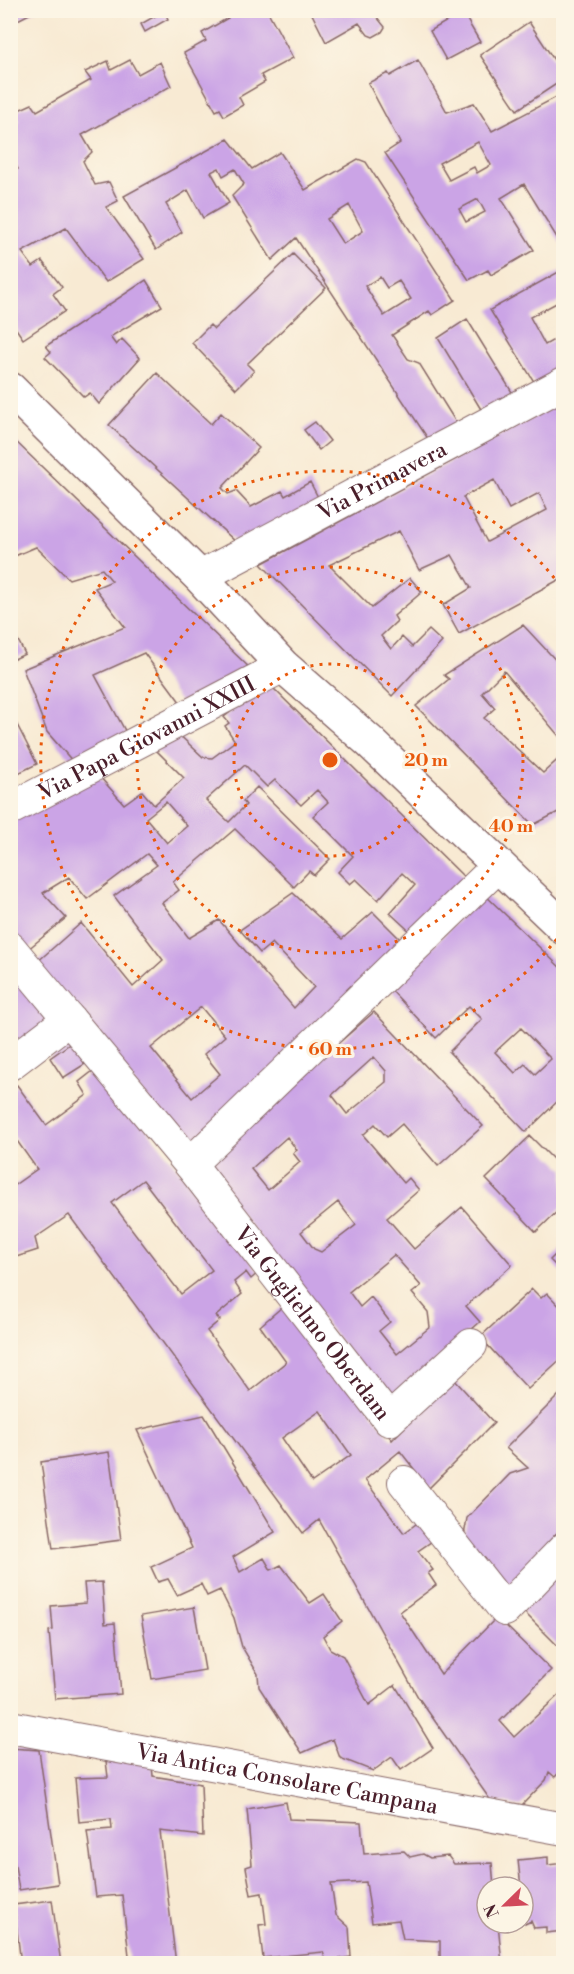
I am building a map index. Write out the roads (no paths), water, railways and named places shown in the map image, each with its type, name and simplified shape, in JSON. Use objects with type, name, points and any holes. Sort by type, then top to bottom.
[{"type":"main road","points":[[10,389],[200,577],[283,666],[370,742],[564,928]]},
{"type":"street","name":"Via Primavera","points":[[200,577],[564,383]]},
{"type":"street","name":"Via Papa Giovanni XXIII","points":[[10,809],[283,666]]},
{"type":"street","points":[[190,1164],[498,866]]},
{"type":"street","name":"Via Guglielmo Oberdam","points":[[10,948],[190,1164],[388,1420],[471,1345]]},
{"type":"street","points":[[10,1064],[69,1019]]},
{"type":"street","points":[[404,1482],[505,1610],[564,1549]]},
{"type":"street","name":"Via Antica Consolare Campana","points":[[10,1727],[564,1829]]}]
